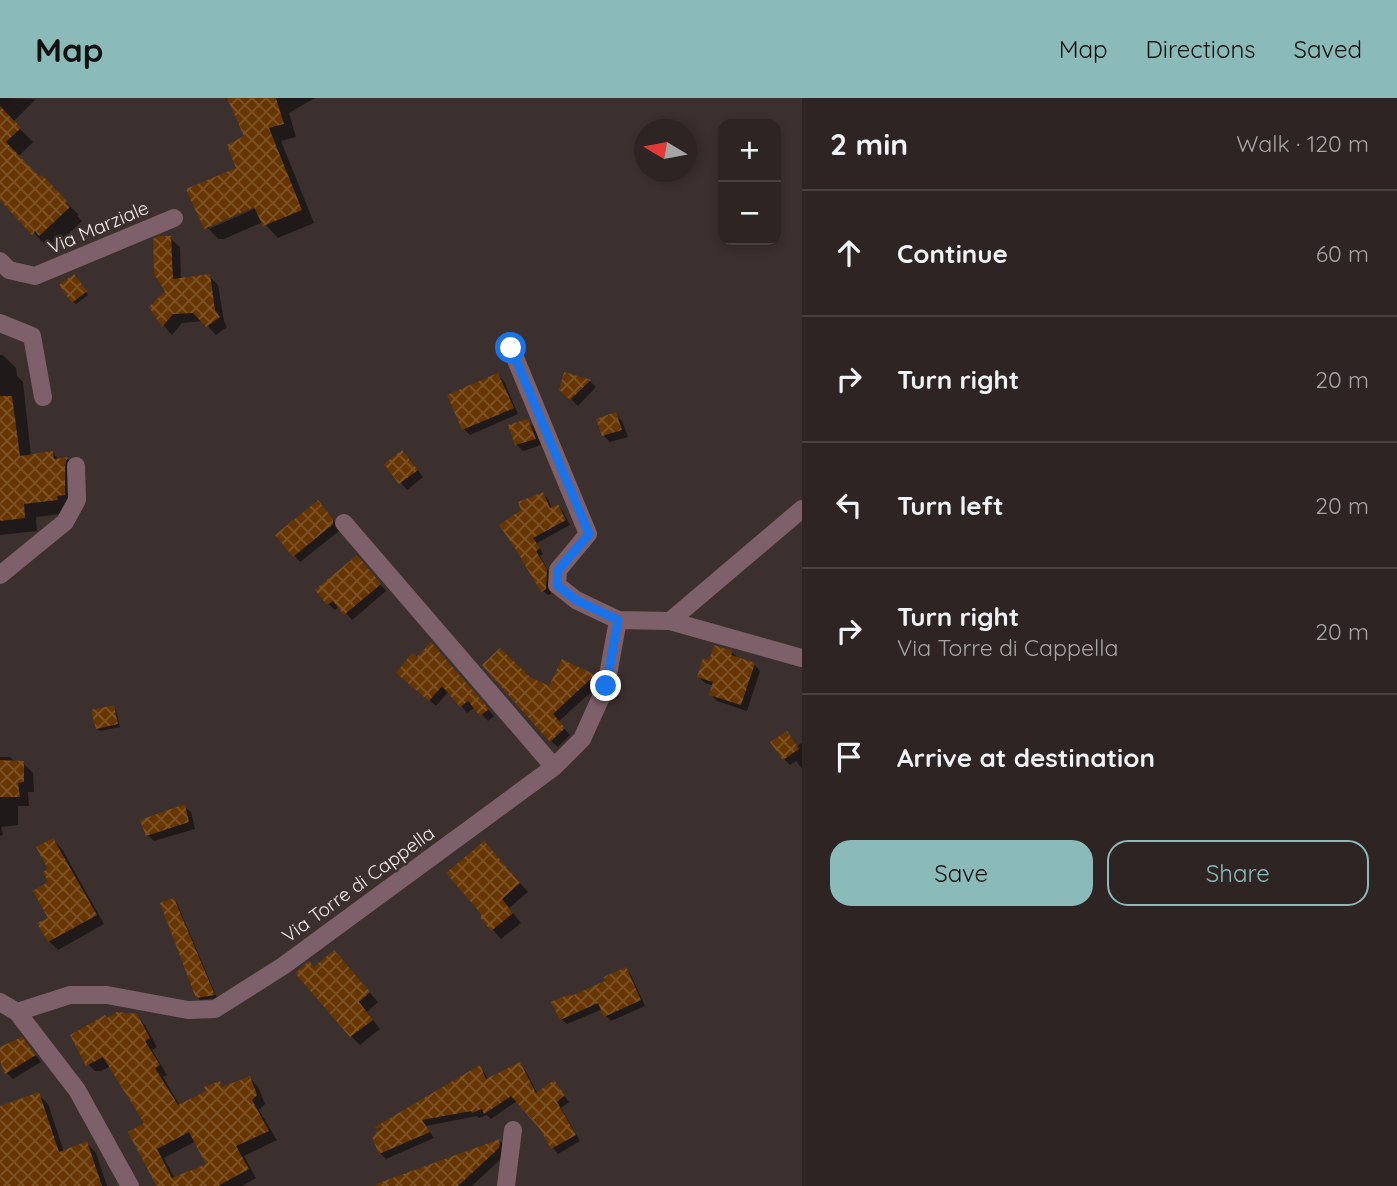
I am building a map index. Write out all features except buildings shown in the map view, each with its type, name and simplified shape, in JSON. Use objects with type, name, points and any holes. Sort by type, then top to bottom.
[{"type":"street","name":"Via Marziale","points":[[0,261],[9,270],[35,276],[174,218]]},
{"type":"street","points":[[0,323],[32,336],[43,397]]},
{"type":"street","points":[[511,348],[589,534],[558,570],[557,585],[576,600],[618,620],[670,621],[802,658]]},
{"type":"street","points":[[0,575],[65,522],[77,500],[76,467]]},
{"type":"street","points":[[670,621],[802,509]]},
{"type":"street","points":[[344,523],[554,767]]},
{"type":"street","name":"Via Torre di Cappella","points":[[17,1012],[70,995],[107,995],[188,1010],[215,1009],[283,966],[554,767],[582,739],[606,686],[618,620]]},
{"type":"street","points":[[0,1002],[17,1012],[77,1090],[130,1186]]},
{"type":"street","points":[[506,1186],[513,1130]]},
{"type":"route","points":[[511,348],[589,534],[558,570],[557,585],[576,600],[618,620],[606,686]]}]
